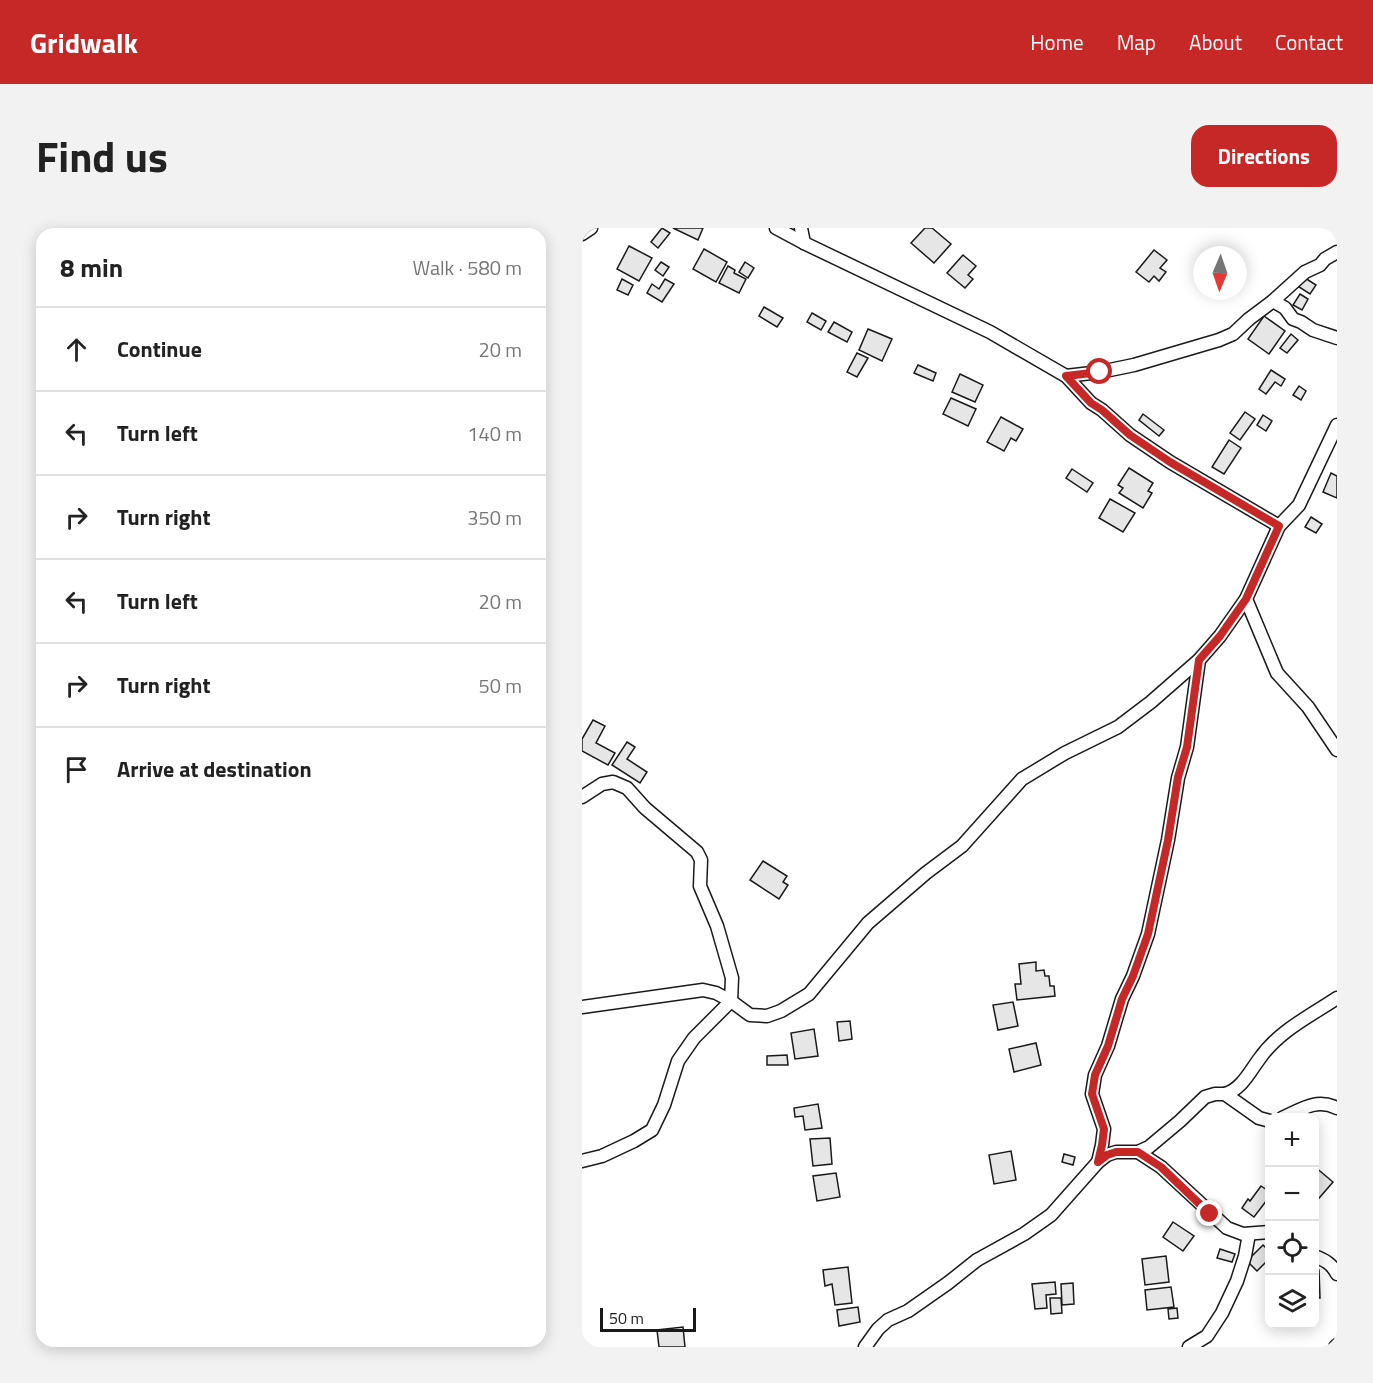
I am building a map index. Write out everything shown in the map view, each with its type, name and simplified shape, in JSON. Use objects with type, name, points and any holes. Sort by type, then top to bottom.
[{"type":"street","points":[[582,234],[591,228]]},
{"type":"street","points":[[776,228],[990,332],[1066,376],[1091,403],[1130,435],[1170,462],[1279,526]]},
{"type":"street","points":[[801,228],[804,243]]},
{"type":"street","points":[[1066,376],[1134,365],[1233,334],[1305,272],[1320,265],[1337,252]]},
{"type":"street","points":[[1273,301],[1285,308],[1293,319],[1313,330],[1337,338]]},
{"type":"street","points":[[582,1007],[703,990],[731,1000],[750,1015],[767,1016],[781,1011],[809,994],[868,923],[926,873],[962,846],[1022,779],[1065,753],[1118,727],[1199,660],[1220,636],[1246,599],[1279,526],[1299,505],[1337,425]]},
{"type":"street","points":[[1246,599],[1277,673],[1308,707],[1337,750]]},
{"type":"street","points":[[1098,1162],[1104,1129],[1092,1094],[1095,1075],[1108,1046],[1122,999],[1148,934],[1168,840],[1178,777],[1187,747],[1199,660]]},
{"type":"street","points":[[582,796],[603,784],[614,782],[627,788],[652,815],[697,852],[701,860],[700,886],[717,926],[732,978],[731,1000],[694,1038],[678,1061],[664,1105],[652,1130],[602,1156],[582,1161]]},
{"type":"street","points":[[865,1347],[888,1320],[909,1311],[977,1260],[1024,1234],[1050,1215],[1107,1155],[1116,1152],[1138,1152],[1149,1147],[1205,1097],[1233,1092],[1276,1039],[1337,998]]},
{"type":"street","points":[[1225,1094],[1265,1120]]},
{"type":"street","points":[[1294,1113],[1315,1104],[1328,1104],[1337,1108]]},
{"type":"street","points":[[1138,1152],[1161,1167],[1227,1228],[1243,1234],[1265,1232]]},
{"type":"street","points":[[1189,1347],[1207,1336],[1222,1313],[1237,1281],[1249,1234]]},
{"type":"street","points":[[1319,1258],[1325,1260],[1337,1274]]},
{"type":"building","points":[[662,228],[670,233],[658,248],[651,242]]},
{"type":"building","points":[[673,228],[703,228],[698,240]]},
{"type":"building","points":[[925,228],[932,228],[951,244],[934,263],[911,243]]},
{"type":"building","points":[[629,246],[652,258],[639,281],[617,269]]},
{"type":"building","points":[[704,249],[727,262],[716,282],[693,269]]},
{"type":"building","points":[[1154,250],[1167,260],[1160,268],[1166,272],[1159,281],[1154,276],[1149,282],[1136,272]]},
{"type":"building","points":[[963,255],[976,266],[968,275],[973,279],[965,288],[947,273]]},
{"type":"building","points":[[661,262],[669,267],[663,276],[655,270]]},
{"type":"building","points":[[745,262],[754,268],[748,278],[739,272]]},
{"type":"building","points":[[728,266],[735,270],[734,273],[746,279],[739,293],[719,283]]},
{"type":"building","points":[[1302,276],[1316,285],[1310,294],[1296,285]]},
{"type":"building","points":[[622,279],[633,285],[628,295],[617,290]]},
{"type":"building","points":[[665,279],[674,284],[662,302],[647,293],[652,284],[659,289]]},
{"type":"building","points":[[1300,294],[1308,299],[1302,310],[1293,305]]},
{"type":"building","points":[[764,307],[783,318],[777,327],[759,316]]},
{"type":"building","points":[[812,313],[826,321],[821,330],[807,322]]},
{"type":"building","points":[[1264,316],[1285,331],[1269,354],[1248,339]]},
{"type":"building","points":[[834,322],[852,332],[847,342],[828,332]]},
{"type":"building","points":[[868,329],[892,339],[882,361],[859,350]]},
{"type":"building","points":[[1291,334],[1298,340],[1287,353],[1280,348]]},
{"type":"building","points":[[857,353],[868,358],[857,377],[847,372]]},
{"type":"building","points":[[918,365],[936,373],[933,381],[914,373]]},
{"type":"building","points":[[1271,370],[1285,379],[1281,386],[1275,382],[1266,394],[1259,389]]},
{"type":"building","points":[[960,374],[983,385],[975,402],[952,392]]},
{"type":"building","points":[[1299,386],[1306,391],[1301,400],[1293,395]]},
{"type":"building","points":[[951,398],[976,409],[968,426],[943,414]]},
{"type":"building","points":[[1245,412],[1255,419],[1240,440],[1230,433]]},
{"type":"building","points":[[1143,414],[1164,430],[1159,436],[1139,420]]},
{"type":"building","points":[[1263,415],[1272,421],[1266,431],[1257,425]]},
{"type":"building","points":[[1001,417],[1023,429],[1016,441],[1011,438],[1004,451],[987,442]]},
{"type":"building","points":[[1229,440],[1241,448],[1224,474],[1212,467]]},
{"type":"building","points":[[1129,468],[1153,483],[1148,491],[1152,493],[1143,508],[1119,493],[1123,488],[1118,485]]},
{"type":"building","points":[[1072,469],[1093,483],[1087,492],[1066,478]]},
{"type":"building","points":[[1331,473],[1337,476],[1337,498],[1323,492]]},
{"type":"building","points":[[1110,499],[1135,513],[1123,532],[1099,518]]},
{"type":"building","points":[[1311,517],[1322,524],[1316,533],[1305,527]]},
{"type":"building","points":[[593,720],[605,726],[596,743],[615,753],[608,765],[582,751],[582,739]]},
{"type":"building","points":[[627,742],[635,747],[627,759],[647,772],[640,783],[612,765]]},
{"type":"building","points":[[763,861],[787,876],[783,882],[788,885],[779,899],[750,880]]},
{"type":"building","points":[[1036,962],[1036,971],[1044,970],[1045,976],[1049,976],[1050,986],[1054,986],[1055,996],[1017,1000],[1015,984],[1021,984],[1019,964]]},
{"type":"building","points":[[1013,1002],[1018,1026],[998,1030],[993,1005]]},
{"type":"building","points":[[850,1021],[852,1039],[839,1041],[837,1022]]},
{"type":"building","points":[[814,1029],[818,1056],[795,1059],[791,1033]]},
{"type":"building","points":[[1036,1043],[1041,1065],[1014,1072],[1009,1049]]},
{"type":"building","points":[[787,1055],[788,1065],[767,1065],[767,1056]]},
{"type":"building","points":[[818,1104],[822,1128],[805,1130],[803,1116],[795,1117],[794,1108]]},
{"type":"building","points":[[830,1138],[832,1164],[813,1166],[810,1139]]},
{"type":"building","points":[[1011,1151],[1016,1180],[994,1184],[989,1155]]},
{"type":"building","points":[[1064,1154],[1075,1157],[1073,1165],[1062,1162]]},
{"type":"building","points":[[1319,1170],[1333,1182],[1319,1198]]},
{"type":"building","points":[[836,1173],[840,1197],[817,1201],[813,1176]]},
{"type":"building","points":[[1261,1186],[1265,1189],[1265,1203],[1254,1217],[1242,1208],[1248,1199],[1250,1201]]},
{"type":"building","points":[[1173,1222],[1194,1236],[1183,1251],[1163,1237]]},
{"type":"building","points":[[1263,1245],[1265,1247],[1265,1263],[1257,1271],[1247,1261]]},
{"type":"building","points":[[1220,1249],[1235,1254],[1232,1262],[1217,1258]]},
{"type":"building","points":[[1166,1256],[1169,1282],[1145,1285],[1142,1259]]},
{"type":"building","points":[[848,1267],[852,1303],[835,1305],[832,1284],[825,1286],[823,1270]]},
{"type":"building","points":[[1055,1282],[1056,1294],[1046,1295],[1047,1308],[1035,1309],[1032,1284]]},
{"type":"building","points":[[1073,1283],[1074,1304],[1062,1305],[1061,1284]]},
{"type":"building","points":[[1171,1287],[1174,1307],[1147,1310],[1145,1290]]},
{"type":"building","points":[[1050,1298],[1061,1298],[1062,1313],[1051,1314]]},
{"type":"building","points":[[858,1307],[860,1322],[839,1326],[837,1310]]},
{"type":"building","points":[[1177,1308],[1178,1318],[1169,1319],[1168,1309]]},
{"type":"building","points":[[683,1327],[685,1347],[659,1347],[657,1330]]},
{"type":"route","points":[[1100,372],[1066,376],[1091,403],[1130,435],[1170,462],[1279,526],[1246,599],[1220,636],[1199,660],[1187,747],[1178,777],[1175,807],[1148,934],[1122,999],[1108,1046],[1095,1075],[1092,1094],[1104,1129],[1098,1162],[1116,1152],[1138,1152],[1181,1184],[1210,1214]]}]
